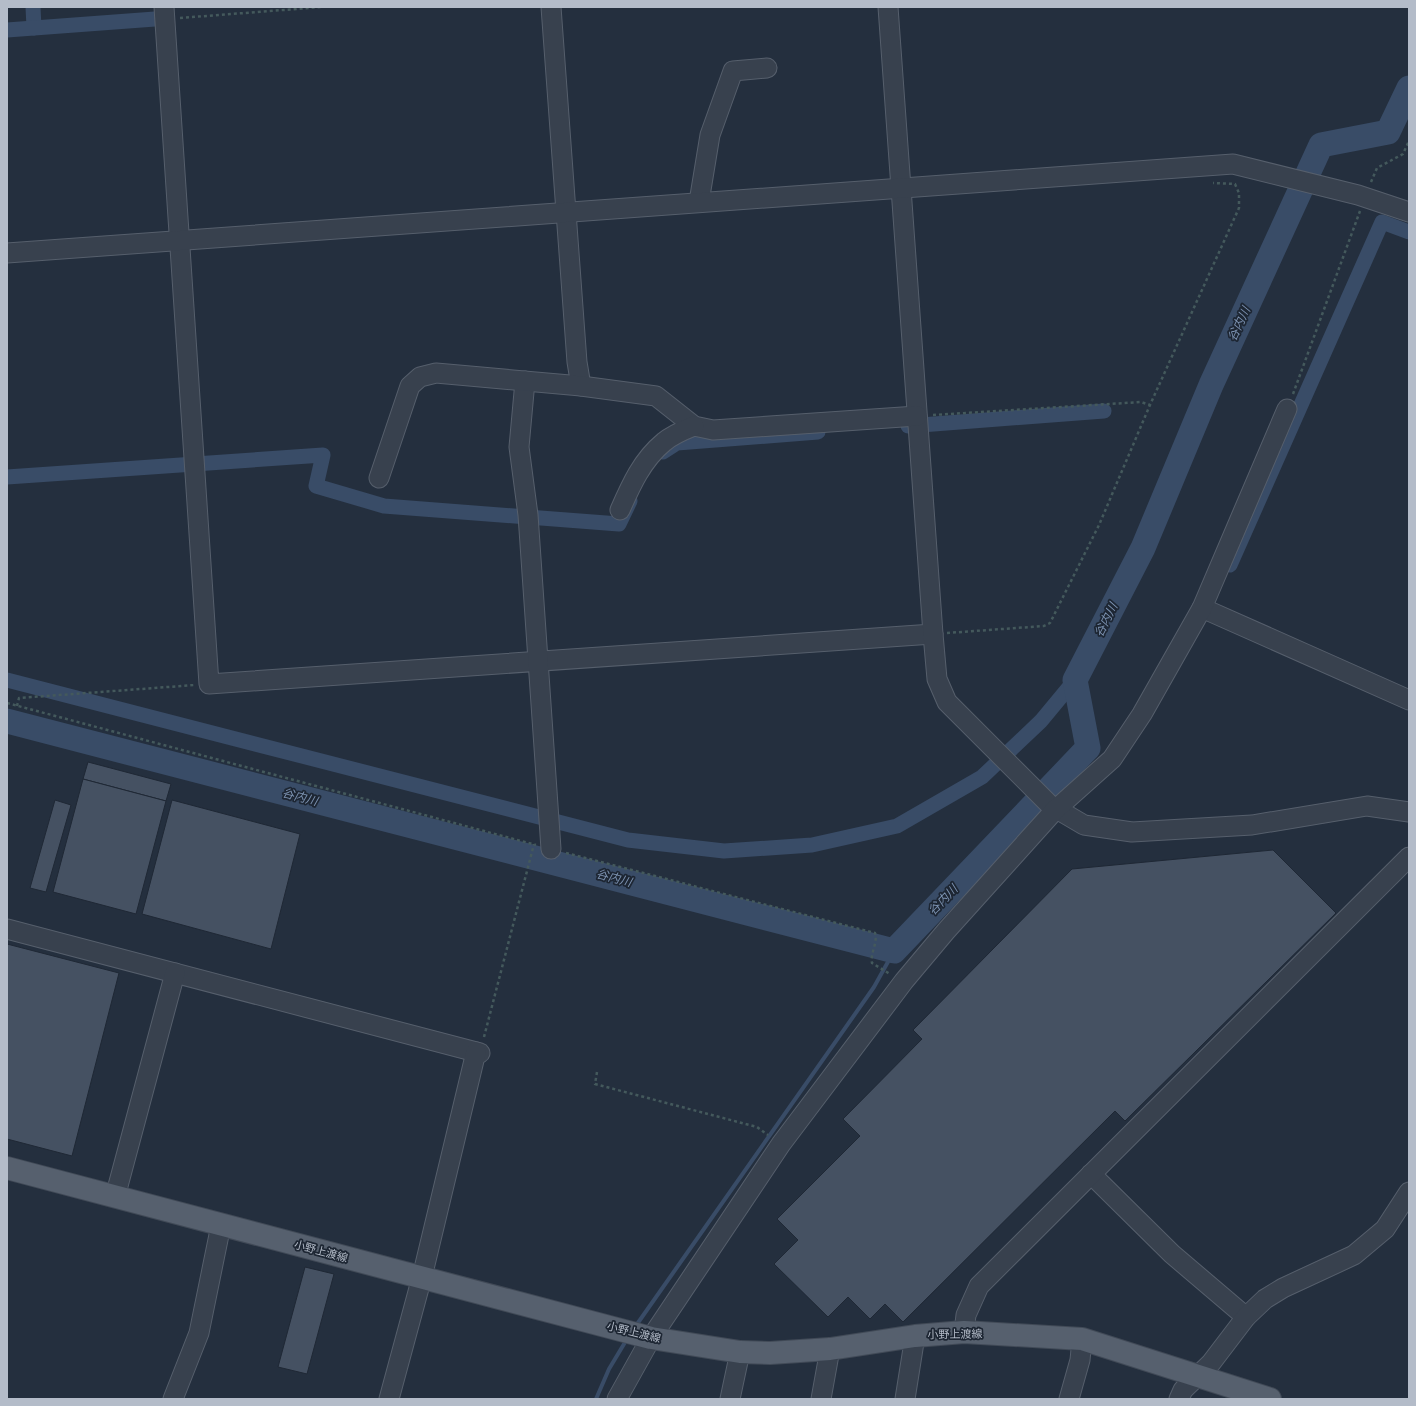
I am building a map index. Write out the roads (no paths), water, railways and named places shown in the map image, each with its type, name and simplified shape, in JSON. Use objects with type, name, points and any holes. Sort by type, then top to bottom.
[{"type":"main road","name":"小野上渡線","points":[[7,1168],[422,1277],[572,1310],[617,1328],[651,1338],[740,1352],[770,1353],[830,1349],[915,1336],[964,1332],[1082,1339],[1270,1399]]},
{"type":"street","points":[[551,7],[565,212],[577,362],[581,386]]},
{"type":"street","points":[[888,7],[933,634],[937,679],[947,702],[1053,808],[1084,825],[1132,832],[1252,825],[1368,806],[1409,812]]},
{"type":"street","points":[[165,13],[209,684],[539,663],[933,634]]},
{"type":"street","points":[[699,202],[710,135],[734,71],[767,68]]},
{"type":"street","points":[[7,253],[1233,164],[1361,197],[1409,212]]},
{"type":"street","points":[[379,478],[410,386],[420,377],[436,373],[581,386],[656,396],[694,426],[713,430],[917,416]]},
{"type":"street","points":[[525,381],[519,447],[528,515],[539,663],[542,848]]},
{"type":"street","points":[[617,1399],[651,1338],[781,1144],[904,981],[1053,808],[1112,759],[1142,714],[1202,608],[1288,410]]},
{"type":"street","points":[[620,510],[634,479],[651,454],[664,441],[694,426]]},
{"type":"street","points":[[1202,608],[1409,700]]},
{"type":"street","points":[[964,1332],[966,1315],[978,1286],[1409,857]]},
{"type":"street","points":[[7,929],[478,1052],[390,1399]]},
{"type":"street","points":[[115,1197],[175,973]]},
{"type":"street","points":[[1091,1174],[1172,1254],[1246,1317]]},
{"type":"street","points":[[1179,1399],[1183,1390],[1211,1363],[1246,1317],[1265,1299],[1283,1288],[1354,1255],[1385,1229],[1409,1192]]},
{"type":"street","points":[[173,1399],[199,1333],[222,1225]]},
{"type":"street","points":[[905,1399],[915,1336]]},
{"type":"street","points":[[1070,1399],[1080,1360],[1082,1339]]},
{"type":"street","points":[[820,1399],[830,1349]]},
{"type":"street","points":[[730,1399],[740,1352]]},
{"type":"waterway","points":[[33,7],[34,28]]},
{"type":"waterway","points":[[7,30],[155,19]]},
{"type":"waterway","name":"谷内川","points":[[7,721],[894,951],[1088,748],[1075,680],[1143,548],[1211,385],[1321,145],[1388,132],[1409,88]]},
{"type":"waterway","points":[[1230,565],[1382,222],[1409,232]]},
{"type":"waterway","points":[[908,426],[1104,411]]},
{"type":"waterway","points":[[663,452],[677,443],[818,432]]},
{"type":"waterway","points":[[7,477],[323,455],[316,486],[384,506],[619,524],[630,501]]},
{"type":"waterway","points":[[7,680],[628,840],[724,851],[812,845],[897,826],[982,777],[1041,721],[1075,680]]},
{"type":"waterway","points":[[635,1327],[874,987],[894,951]]},
{"type":"waterway","points":[[596,1399],[609,1369],[627,1339]]}]
